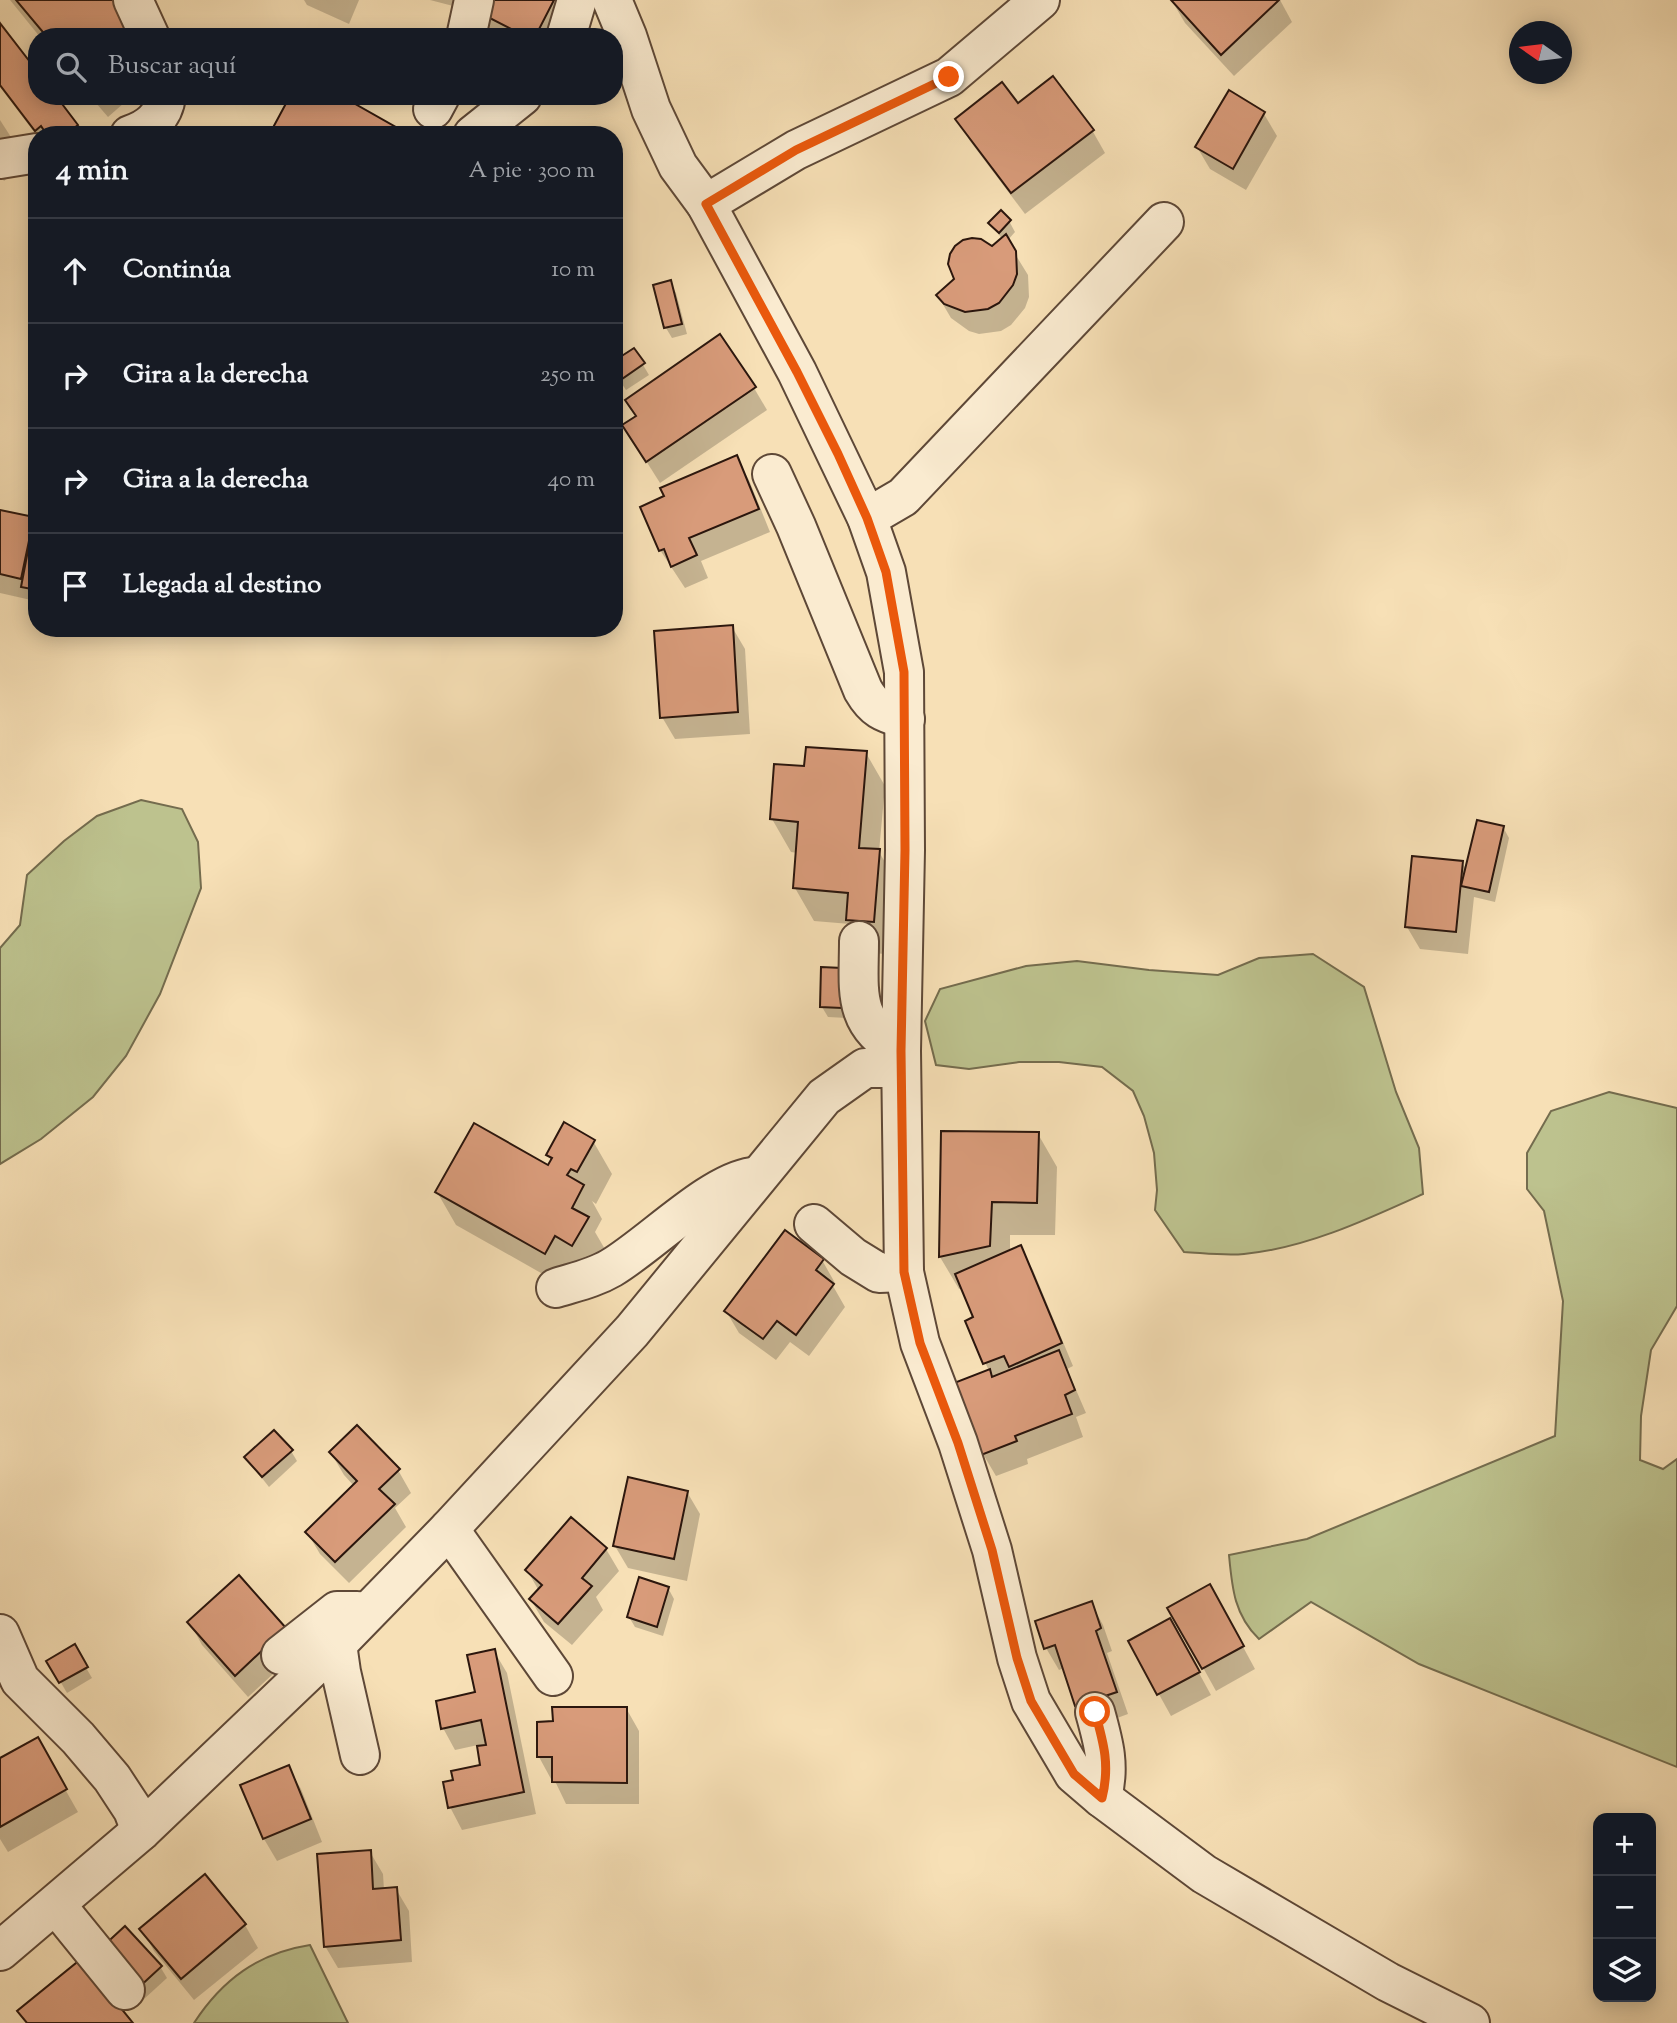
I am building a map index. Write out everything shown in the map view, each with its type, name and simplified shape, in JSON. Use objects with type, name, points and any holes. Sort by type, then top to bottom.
[{"type":"street","points":[[133,0],[146,28]]},
{"type":"street","points":[[468,28],[474,0]]},
{"type":"street","points":[[569,28],[577,0]]},
{"type":"street","points":[[612,0],[651,109],[678,166],[706,204],[797,372],[867,518],[886,572],[904,672],[901,1060],[904,1272],[920,1343],[958,1443],[992,1550],[1017,1658],[1031,1701],[1074,1774],[1204,1874],[1388,1982],[1470,2023]]},
{"type":"street","points":[[706,204],[796,150],[949,77],[1040,0]]},
{"type":"street","points":[[147,126],[164,110],[165,105]]},
{"type":"street","points":[[485,126],[511,105]]},
{"type":"street","points":[[0,159],[28,154]]},
{"type":"street","points":[[867,518],[903,497],[1164,222]]},
{"type":"street","points":[[772,474],[863,690],[872,705],[889,715],[905,719]]},
{"type":"street","points":[[859,941],[860,1008],[873,1030],[901,1060]]},
{"type":"street","points":[[0,1951],[142,1831],[337,1644],[449,1529],[632,1331],[824,1097],[865,1068],[901,1060]]},
{"type":"street","points":[[556,1288],[594,1277],[613,1267],[704,1200],[740,1179],[761,1175]]},
{"type":"street","points":[[814,1224],[853,1258],[878,1273],[904,1272]]},
{"type":"street","points":[[449,1529],[553,1676]]},
{"type":"street","points":[[281,1655],[337,1611],[370,1610]]},
{"type":"street","points":[[0,1634],[10,1678],[78,1738],[112,1778],[133,1810],[142,1831]]},
{"type":"street","points":[[337,1644],[360,1755]]},
{"type":"street","points":[[1095,1712],[1103,1741],[1107,1776],[1102,1798]]},
{"type":"street","points":[[56,1905],[125,1990]]},
{"type":"green space","points":[[141,800],[182,809],[198,842],[201,888],[160,994],[126,1056],[93,1097],[41,1139],[0,1164],[0,948],[20,925],[27,875],[64,841],[97,816]]},
{"type":"green space","points":[[1313,954],[1364,987],[1396,1092],[1419,1148],[1423,1194],[1335,1232],[1267,1251],[1229,1255],[1184,1252],[1155,1210],[1157,1190],[1154,1153],[1144,1116],[1133,1091],[1102,1067],[1059,1062],[1019,1062],[969,1069],[936,1065],[925,1021],[940,989],[1026,966],[1077,961],[1218,975],[1259,958]]},
{"type":"green space","points":[[1609,1092],[1677,1108],[1677,1306],[1651,1350],[1641,1416],[1640,1460],[1663,1469],[1677,1459],[1677,1767],[1419,1664],[1311,1602],[1259,1639],[1239,1610],[1230,1567],[1229,1555],[1307,1539],[1555,1436],[1563,1301],[1544,1211],[1527,1189],[1527,1153],[1551,1111]]},
{"type":"green space","points":[[310,1945],[348,2023],[194,2023],[217,1994],[243,1971],[274,1955]]},
{"type":"building","points":[[16,0],[118,0],[129,28],[39,28]]},
{"type":"building","points":[[484,0],[554,0],[540,28],[509,28],[478,12]]},
{"type":"building","points":[[1171,0],[1279,0],[1221,55]]},
{"type":"building","points":[[0,23],[28,59],[28,105],[63,105],[78,125],[31,126],[0,85]]},
{"type":"building","points":[[1053,76],[1094,130],[1011,193],[955,119],[1002,82],[1018,103]]},
{"type":"building","points":[[1229,90],[1265,112],[1233,169],[1195,147]]},
{"type":"building","points":[[285,105],[357,105],[394,126],[274,126]]},
{"type":"building","points":[[1001,210],[1011,220],[999,233],[988,223]]},
{"type":"building","points":[[1006,234],[1016,251],[1017,274],[1013,285],[999,303],[988,309],[965,312],[944,304],[936,295],[954,279],[948,264],[955,246],[972,238],[981,239],[992,246]]},
{"type":"building","points":[[671,280],[682,324],[664,328],[653,285]]},
{"type":"building","points":[[720,334],[756,387],[646,462],[623,427],[636,416],[625,400]]},
{"type":"building","points":[[634,348],[645,363],[623,378],[623,355]]},
{"type":"building","points":[[737,455],[759,509],[689,538],[697,555],[671,567],[664,549],[659,551],[640,507],[664,496],[660,488]]},
{"type":"building","points":[[0,510],[28,516],[28,546],[21,579],[0,574]]},
{"type":"building","points":[[28,550],[28,588],[21,587]]},
{"type":"building","points":[[733,625],[738,712],[660,718],[654,631]]},
{"type":"building","points":[[806,747],[867,751],[859,848],[880,849],[874,922],[846,920],[848,893],[793,888],[798,822],[770,819],[774,764],[804,766]]},
{"type":"building","points":[[1477,820],[1504,826],[1489,892],[1461,886]]},
{"type":"building","points":[[1412,856],[1463,861],[1456,932],[1405,927]]},
{"type":"building","points":[[821,967],[842,968],[842,1008],[820,1007]]},
{"type":"building","points":[[564,1122],[595,1140],[577,1172],[571,1169],[567,1175],[584,1185],[572,1208],[589,1217],[572,1246],[555,1236],[545,1254],[435,1192],[474,1123],[548,1165],[552,1158],[546,1155]]},
{"type":"building","points":[[941,1131],[1039,1132],[1037,1203],[992,1202],[990,1246],[939,1257]]},
{"type":"building","points":[[785,1230],[824,1259],[816,1270],[834,1284],[796,1335],[777,1321],[763,1339],[724,1311]]},
{"type":"building","points":[[1021,1245],[1062,1343],[1009,1367],[1004,1356],[983,1364],[965,1321],[973,1317],[955,1274]]},
{"type":"building","points":[[1059,1350],[1075,1390],[1065,1395],[1072,1414],[1015,1436],[1017,1441],[981,1455],[954,1383],[990,1369],[992,1377]]},
{"type":"building","points":[[357,1425],[400,1469],[379,1489],[395,1504],[335,1562],[305,1532],[357,1481],[329,1452]]},
{"type":"building","points":[[274,1430],[293,1450],[262,1477],[244,1457]]},
{"type":"building","points":[[628,1477],[688,1491],[674,1559],[613,1546]]},
{"type":"building","points":[[571,1517],[607,1548],[582,1578],[592,1586],[558,1624],[529,1599],[542,1585],[525,1570]]},
{"type":"building","points":[[239,1575],[286,1628],[235,1676],[187,1622]]},
{"type":"building","points":[[639,1577],[669,1587],[657,1627],[627,1617]]},
{"type":"building","points":[[1210,1584],[1244,1646],[1202,1669],[1167,1608]]},
{"type":"building","points":[[1092,1601],[1101,1628],[1096,1631],[1117,1692],[1075,1706],[1055,1645],[1044,1649],[1035,1621]]},
{"type":"building","points":[[1170,1618],[1200,1672],[1157,1695],[1128,1641]]},
{"type":"building","points":[[75,1644],[88,1667],[59,1683],[46,1661]]},
{"type":"building","points":[[495,1649],[524,1792],[448,1808],[443,1782],[453,1780],[451,1771],[480,1765],[477,1746],[486,1745],[481,1720],[441,1729],[436,1701],[475,1692],[467,1655]]},
{"type":"building","points":[[552,1707],[627,1707],[627,1783],[552,1782],[552,1757],[537,1757],[537,1722],[553,1721]]},
{"type":"building","points":[[38,1737],[67,1789],[0,1827],[0,1758]]},
{"type":"building","points":[[289,1765],[311,1819],[263,1839],[240,1785]]},
{"type":"building","points":[[371,1850],[373,1889],[397,1887],[401,1940],[324,1947],[317,1854]]},
{"type":"building","points":[[205,1874],[246,1924],[181,1979],[139,1929]]},
{"type":"building","points":[[125,1926],[162,1966],[137,1989],[100,1949]]},
{"type":"building","points":[[81,1959],[133,2023],[27,2023],[17,2011]]},
{"type":"route","points":[[949,77],[911,98],[796,150],[706,204],[838,454],[867,518],[886,572],[904,672],[905,850],[901,1051],[904,1272],[920,1343],[958,1443],[992,1550],[1017,1658],[1031,1701],[1074,1774],[1102,1798],[1107,1776],[1103,1741],[1095,1712]]}]
